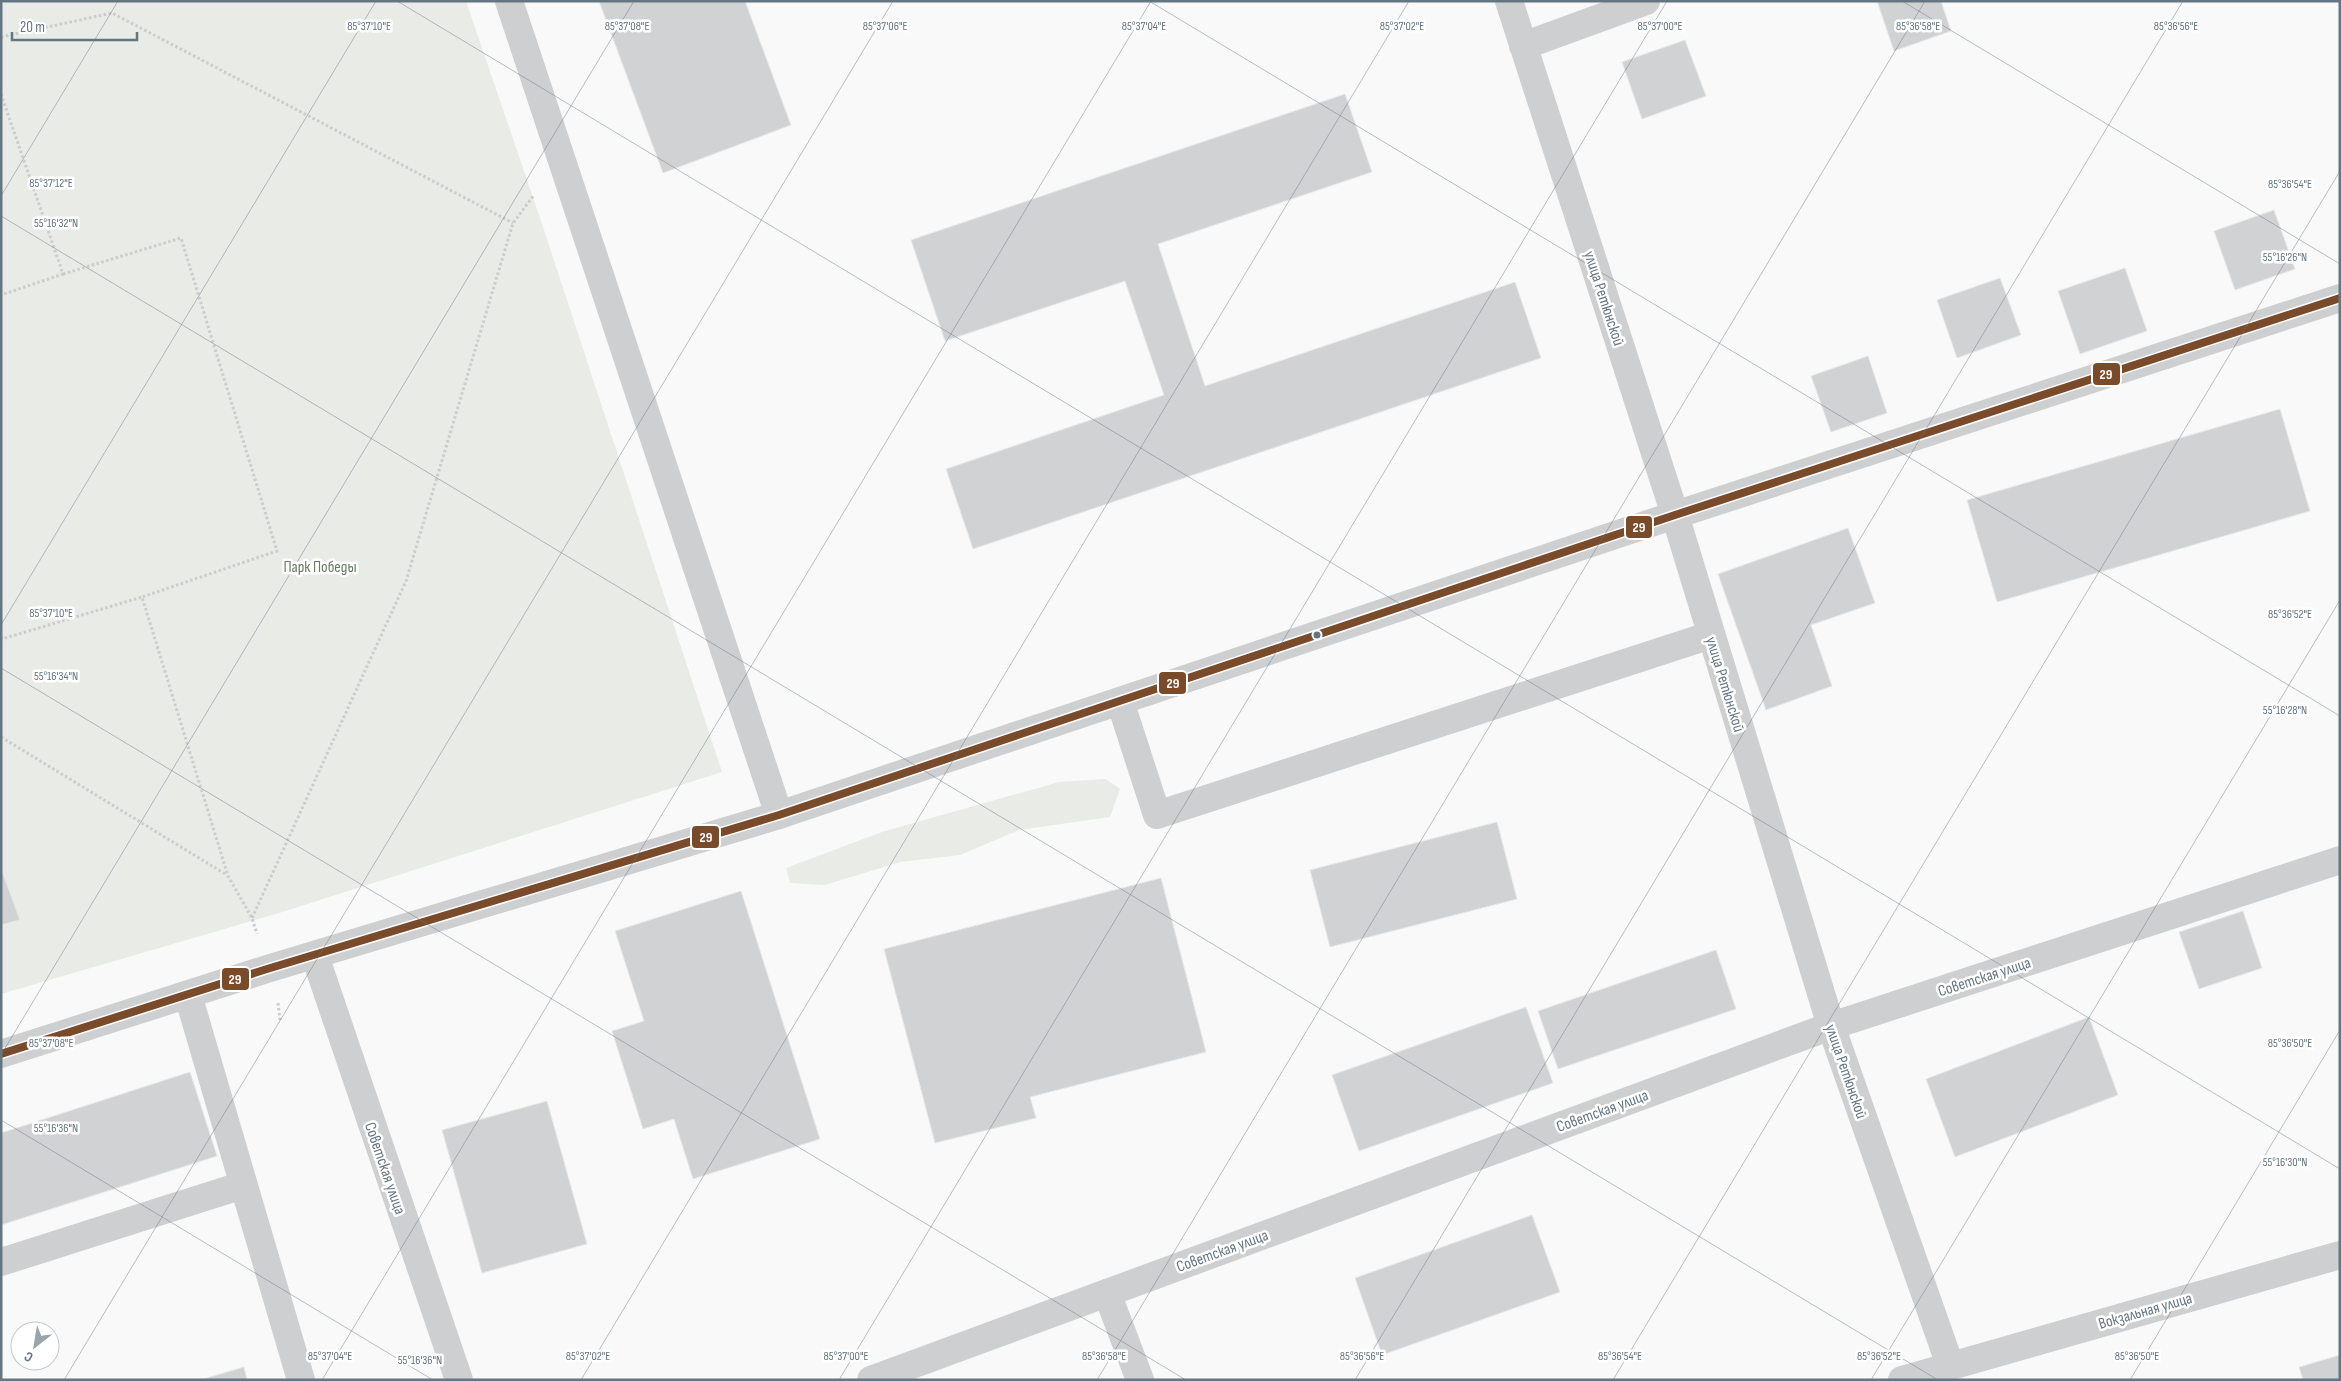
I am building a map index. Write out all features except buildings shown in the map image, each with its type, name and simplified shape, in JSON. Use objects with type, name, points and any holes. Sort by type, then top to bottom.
[{"type":"street","points":[[509,1],[563,158],[779,815]]},
{"type":"street","name":"улица Ретюнской","points":[[1509,1],[1675,515],[1831,1026],[1950,1365]]},
{"type":"street","points":[[1523,46],[1646,1]]},
{"type":"street","points":[[1,1054],[779,815],[1675,515],[2340,298]]},
{"type":"street","points":[[1120,701],[1157,815],[1711,635]]},
{"type":"street","name":"Советская улица","points":[[871,1380],[1831,1026],[2340,860]]},
{"type":"street","name":"Советская улица","points":[[315,956],[459,1380]]},
{"type":"street","points":[[188,995],[301,1380]]},
{"type":"street","points":[[1,1262],[244,1186]]},
{"type":"street","name":"Вокзальная улица","points":[[1902,1380],[2340,1255]]},
{"type":"street","points":[[1107,1292],[1140,1380]]},
{"type":"path","points":[[1,37],[112,13],[513,223]]},
{"type":"path","points":[[1,94],[63,274]]},
{"type":"path","points":[[252,918],[406,581],[513,223],[563,158]]},
{"type":"path","points":[[1,295],[181,238],[277,551],[142,597],[2,639],[1,637]]},
{"type":"path","points":[[142,597],[228,876],[252,918],[258,939]]},
{"type":"path","points":[[1,737],[228,876]]},
{"type":"path","points":[[278,1002],[280,1020]]},
{"type":"green space","name":"Парк Победы","points":[[9,1],[466,1],[541,221],[722,772],[279,913],[1,994],[1,4]]},
{"type":"green space","points":[[1106,779],[1120,789],[1110,817],[1019,830],[960,855],[900,862],[825,885],[790,883],[786,868],[882,832],[1059,782]]},
{"type":"transit line","name":"29","points":[[1,1054],[267,969],[779,815],[1675,515],[2340,298]]}]
